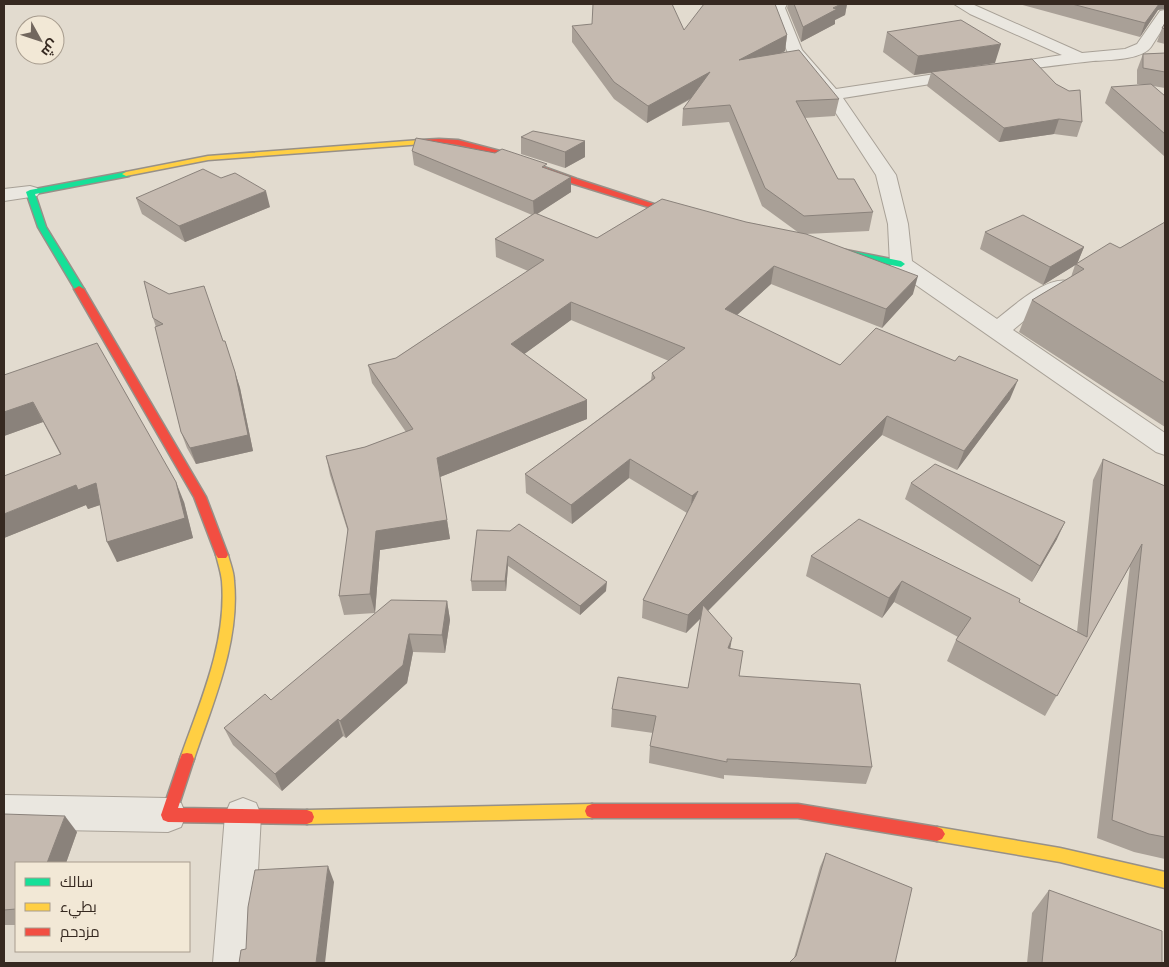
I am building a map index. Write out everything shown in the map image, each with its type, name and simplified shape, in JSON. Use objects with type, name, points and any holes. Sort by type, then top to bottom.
[{"type":"street","points":[[780,4],[778,8],[795,51],[831,95],[886,175],[898,224],[901,264]]},
{"type":"street","points":[[961,4],[1050,42],[1078,57]]},
{"type":"street","points":[[831,95],[1078,57],[1128,53],[1143,48],[1165,14]]},
{"type":"street","points":[[4,195],[30,192],[208,158],[341,147],[402,145],[438,139],[468,144],[574,181],[697,219]]},
{"type":"street","points":[[30,192],[42,227],[200,497],[229,572],[227,638],[168,814]]},
{"type":"street","points":[[827,249],[901,264],[1165,446]]},
{"type":"street","points":[[997,331],[1024,309],[1079,274]]},
{"type":"street","points":[[4,812],[338,816],[620,810],[798,812],[1060,856],[1165,880]]},
{"type":"street","points":[[233,963],[243,815]]},
{"type":"building","points":[[593,4],[672,4],[684,30],[704,4],[775,4],[787,35],[739,60],[799,50],[839,99],[796,101],[838,179],[854,179],[873,212],[804,216],[765,188],[730,105],[683,109],[710,72],[648,106],[614,82],[572,26],[592,24]]},
{"type":"building","points":[[794,4],[841,4],[833,8],[837,9],[803,27]]},
{"type":"building","points":[[1072,4],[1159,4],[1145,23]]},
{"type":"building","points":[[961,20],[1001,44],[918,56],[887,32]]},
{"type":"building","points":[[1165,53],[1165,72],[1143,68],[1143,54]]},
{"type":"building","points":[[1032,59],[1056,84],[1069,91],[1080,90],[1082,122],[1059,119],[1004,128],[931,72]]},
{"type":"building","points":[[1151,84],[1165,96],[1165,134],[1111,87]]},
{"type":"building","points":[[533,131],[585,141],[565,152],[521,137]]},
{"type":"building","points":[[416,138],[495,153],[502,149],[547,164],[542,167],[571,177],[533,201],[412,151]]},
{"type":"building","points":[[203,169],[221,178],[235,173],[266,191],[179,226],[136,198]]},
{"type":"building","points":[[662,199],[746,222],[806,234],[918,276],[886,309],[774,266],[725,309],[840,365],[876,328],[955,361],[959,356],[1018,380],[964,451],[887,416],[688,615],[643,600],[698,491],[692,496],[630,459],[571,505],[525,474],[655,378],[652,373],[685,348],[571,302],[511,344],[587,400],[437,458],[447,520],[376,531],[370,594],[339,596],[348,529],[326,456],[365,447],[413,429],[368,365],[396,358],[544,260],[495,239],[535,213],[597,238]]},
{"type":"building","points":[[1023,215],[1084,247],[1050,267],[985,232]]},
{"type":"building","points":[[1165,222],[1165,383],[1032,300],[1084,269],[1076,264],[1110,243],[1120,248]]},
{"type":"building","points":[[144,281],[169,294],[204,286],[235,372],[248,435],[190,448],[181,432],[155,327],[163,324],[153,318]]},
{"type":"building","points":[[97,343],[176,482],[185,518],[107,542],[96,483],[78,490],[76,485],[4,514],[4,476],[61,454],[33,402],[4,412],[4,375]]},
{"type":"building","points":[[1103,459],[1165,486],[1165,837],[1149,834],[1112,820],[1142,544],[1057,696],[956,640],[971,618],[902,581],[889,598],[811,556],[859,519],[1020,599],[1019,602],[1087,637]]},
{"type":"building","points":[[935,464],[1065,522],[1040,566],[911,483]]},
{"type":"building","points":[[519,524],[607,582],[580,606],[508,556],[505,581],[471,581],[477,530],[510,531]]},
{"type":"building","points":[[391,600],[447,601],[442,635],[409,634],[403,665],[340,721],[338,719],[275,774],[224,728],[265,694],[271,700]]},
{"type":"building","points":[[703,605],[732,638],[728,648],[743,651],[739,676],[860,684],[872,767],[727,759],[727,762],[650,746],[656,716],[612,709],[618,677],[688,688]]},
{"type":"building","points":[[4,814],[65,816],[47,862],[15,862],[15,909],[4,910]]},
{"type":"building","points":[[826,853],[912,888],[895,963],[789,963],[796,956]]},
{"type":"building","points":[[328,866],[316,963],[239,963],[241,950],[246,949],[248,907],[255,870]]},
{"type":"building","points":[[1049,890],[1162,931],[1162,963],[1042,963]]},
{"type":"traffic: fast","points":[[79,289],[42,227],[30,192],[126,174]]},
{"type":"traffic: fast","points":[[836,251],[901,264]]},
{"type":"traffic: slow","points":[[126,174],[208,158],[420,142]]},
{"type":"traffic: slow","points":[[187,759],[213,685],[226,631],[229,604],[228,579],[222,555]]},
{"type":"traffic: slow","points":[[307,817],[592,811]]},
{"type":"traffic: slow","points":[[937,834],[1060,855],[1165,880]]},
{"type":"traffic: jam","points":[[420,142],[439,141],[478,147],[574,181],[687,216]]},
{"type":"traffic: jam","points":[[79,289],[200,497],[222,555]]},
{"type":"traffic: jam","points":[[187,759],[168,815],[307,817]]},
{"type":"traffic: jam","points":[[592,811],[798,811],[937,834]]}]
